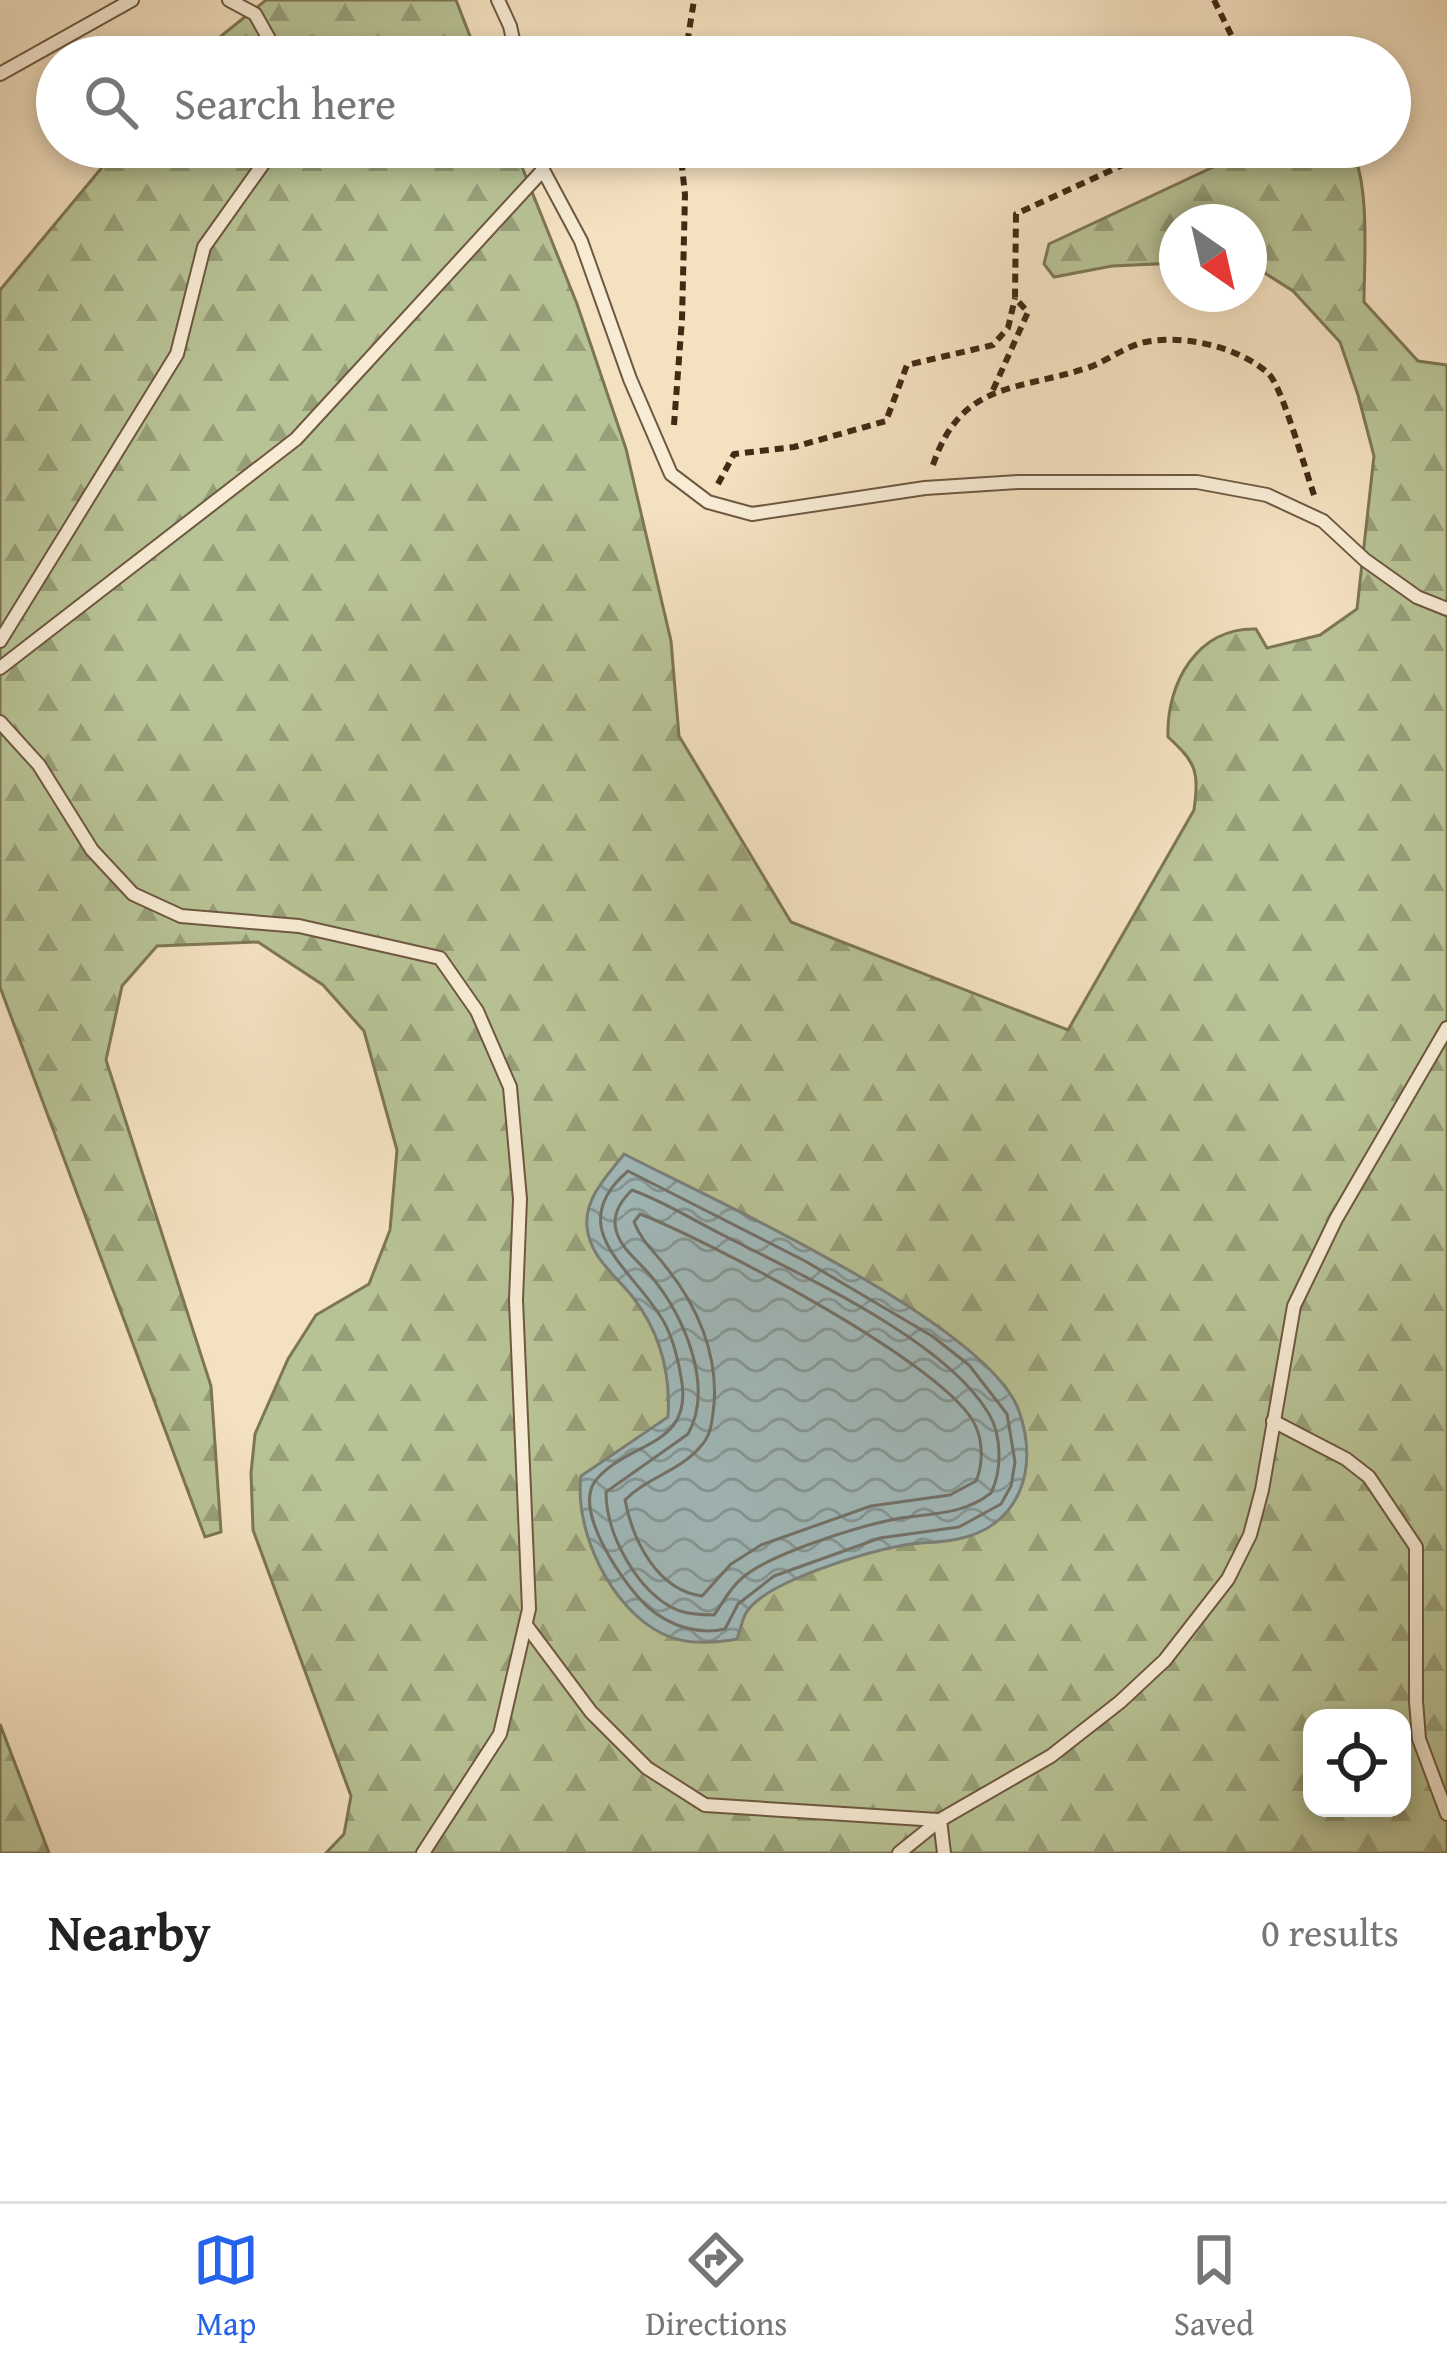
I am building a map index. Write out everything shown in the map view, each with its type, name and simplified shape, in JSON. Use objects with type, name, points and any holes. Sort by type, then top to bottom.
[{"type":"lane","points":[[68,36],[132,0]]},
{"type":"lane","points":[[230,0],[255,14],[267,36]]},
{"type":"lane","points":[[498,0],[512,36]]},
{"type":"lane","points":[[0,74],[36,54]]},
{"type":"lane","points":[[0,641],[176,355],[204,247],[260,168]]},
{"type":"lane","points":[[0,668],[296,439],[543,170],[581,241],[630,380],[670,474],[708,502],[752,514],[925,488],[1018,482],[1197,482],[1267,495],[1323,521],[1400,585],[1447,609]]},
{"type":"lane","points":[[0,722],[39,765],[92,850],[134,895],[181,916],[298,926],[440,958],[477,1011],[510,1087],[520,1199],[516,1300],[529,1609],[500,1734],[423,1853]]},
{"type":"lane","points":[[898,1853],[940,1820],[1051,1756],[1120,1702],[1166,1660],[1228,1579],[1250,1535],[1262,1490],[1294,1306],[1336,1219],[1447,1028]]},
{"type":"lane","points":[[1273,1421],[1346,1459],[1369,1477],[1416,1546],[1419,1738],[1447,1814]]},
{"type":"lane","points":[[526,1625],[591,1712],[647,1768],[705,1805],[940,1820]]},
{"type":"lane","points":[[940,1820],[944,1853]]},
{"type":"path","points":[[688,36],[694,0]]},
{"type":"path","points":[[1214,0],[1232,36]]},
{"type":"path","points":[[674,430],[682,320],[682,168]]},
{"type":"path","points":[[708,502],[734,454],[794,447],[886,421],[907,364],[994,345],[1008,328],[1015,298],[1016,214],[1116,168]]},
{"type":"path","points":[[993,390],[1028,312],[1015,298]]},
{"type":"path","points":[[925,488],[940,443],[967,409],[993,390],[1090,367],[1138,344],[1175,338],[1243,357],[1272,377],[1323,521]]},
{"type":"green space","points":[[266,0],[456,0],[470,36],[221,36]]},
{"type":"green space","points":[[102,168],[522,168],[577,304],[626,449],[671,641],[679,736],[791,922],[1068,1030],[1194,810],[1194,769],[1168,737],[1173,697],[1189,662],[1218,637],[1235,631],[1256,629],[1267,648],[1320,635],[1357,609],[1374,456],[1340,342],[1293,291],[1267,274],[1267,204],[1159,204],[1159,264],[1112,266],[1054,277],[1044,264],[1049,244],[1211,168],[1358,168],[1364,302],[1418,361],[1447,365],[1447,1853],[326,1853],[344,1834],[351,1796],[253,1530],[251,1473],[255,1434],[288,1359],[316,1315],[369,1284],[390,1230],[397,1150],[364,1031],[323,985],[258,942],[157,946],[122,986],[106,1060],[211,1386],[221,1532],[205,1537],[0,987],[0,290]]},
{"type":"green space","points":[[0,1724],[49,1853],[0,1853]]},
{"type":"water","points":[[624,1154],[842,1266],[956,1340],[996,1377],[1019,1411],[1027,1453],[1020,1491],[1010,1508],[980,1532],[887,1549],[795,1579],[757,1601],[746,1613],[737,1639],[681,1640],[644,1622],[612,1588],[600,1566],[580,1498],[581,1476],[668,1417],[668,1384],[656,1338],[642,1310],[598,1256],[587,1227],[593,1197]]}]
